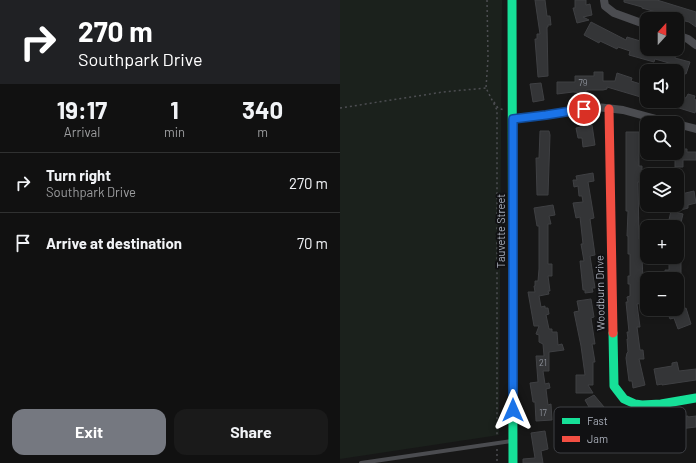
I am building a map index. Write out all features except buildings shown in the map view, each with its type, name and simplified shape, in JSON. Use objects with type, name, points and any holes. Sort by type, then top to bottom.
[{"type":"street","name":"Tauvette Street","points":[[512,0],[513,463]]},
{"type":"street","points":[[604,0],[605,6],[614,13],[640,22]]},
{"type":"street","points":[[684,38],[696,45]]},
{"type":"street","points":[[513,115],[546,115],[597,107],[622,110],[645,116]]},
{"type":"street","name":"Woodburn Drive","points":[[609,109],[614,386],[619,394],[630,403],[635,404],[646,405],[696,398]]},
{"type":"street","points":[[684,126],[696,129]]},
{"type":"lane","points":[[361,463],[513,440]]},
{"type":"path","points":[[487,0],[488,58],[486,88],[497,110],[497,463]]},
{"type":"path","points":[[340,108],[443,92],[486,88]]},
{"type":"path","points":[[486,88],[498,108],[513,115]]},
{"type":"shaded area","points":[[340,0],[502,0],[499,435],[340,459]]},
{"type":"traffic: fast","points":[[512,0],[513,463]]},
{"type":"traffic: fast","points":[[613,333],[614,386],[624,399],[635,404],[642,405],[661,404],[696,398]]},
{"type":"traffic: jam","points":[[609,109],[613,333]]},
{"type":"route","points":[[513,410],[513,119],[584,109]]}]
